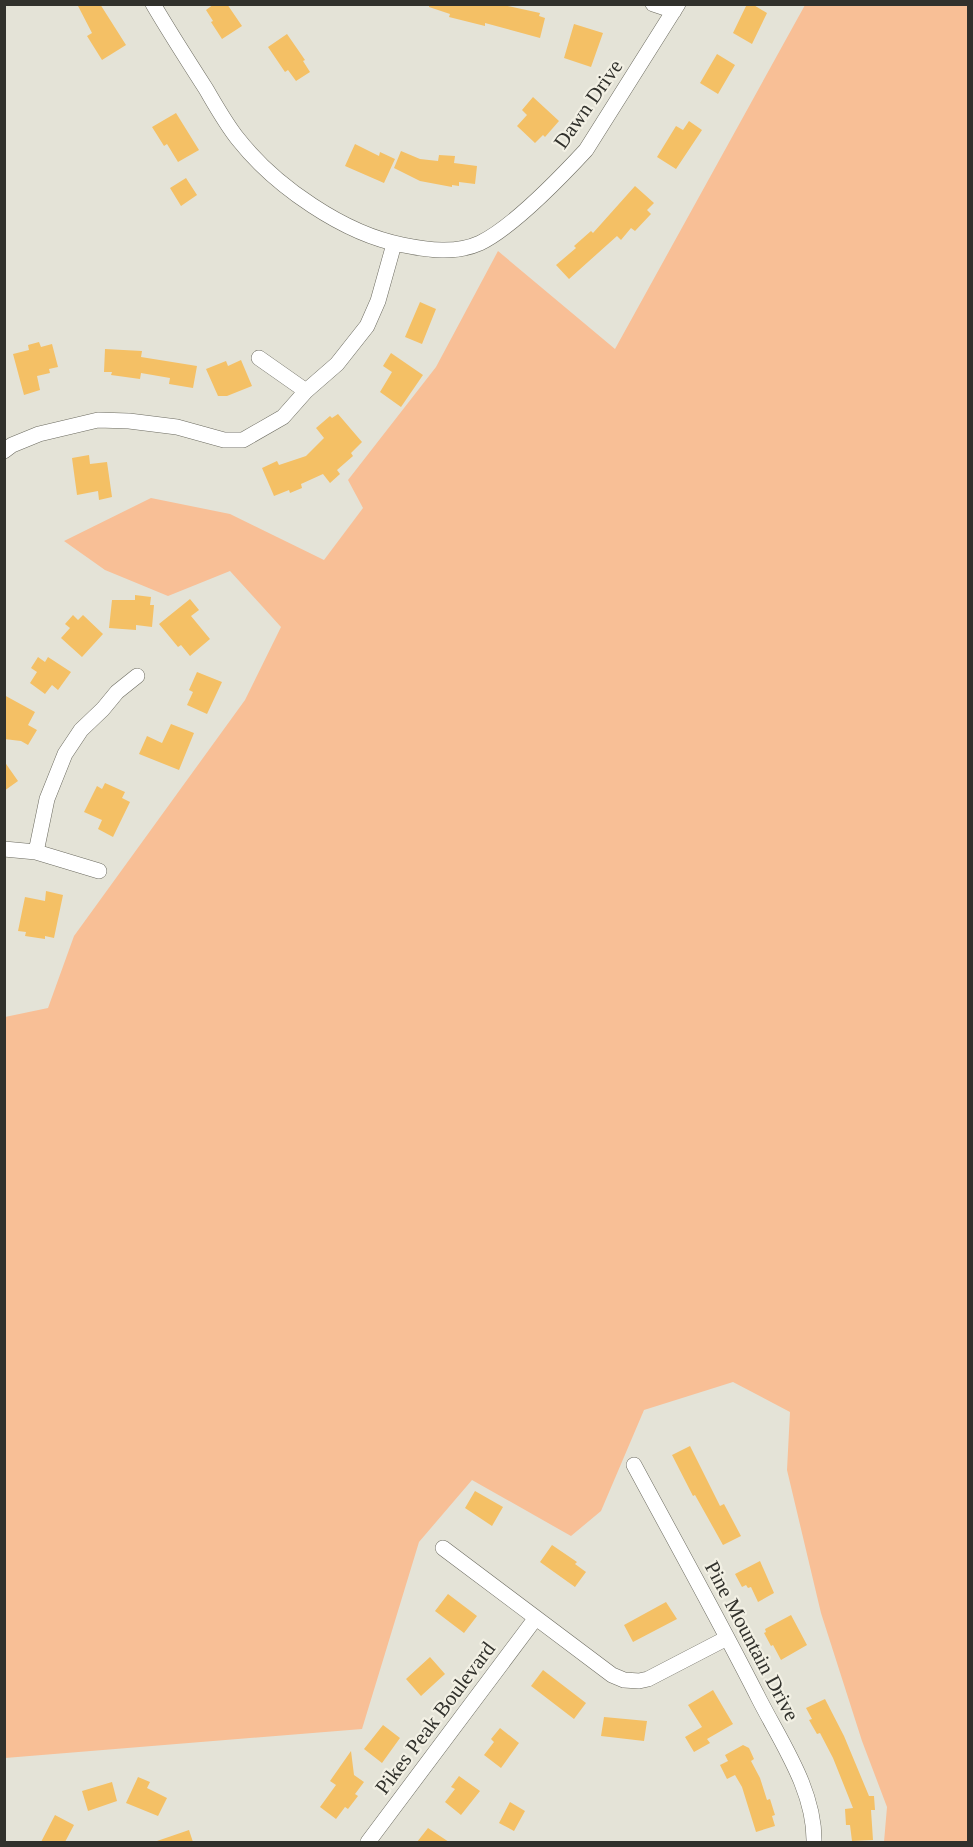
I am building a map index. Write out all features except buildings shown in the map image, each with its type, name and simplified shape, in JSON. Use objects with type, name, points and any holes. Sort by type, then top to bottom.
[{"type":"street","name":"Dawn Drive","points":[[153,4],[231,129],[257,161],[323,213],[362,234],[394,244],[434,250],[466,247],[479,243],[496,233],[586,150],[676,8]]},
{"type":"street","points":[[653,4],[676,8]]},
{"type":"street","points":[[4,451],[39,434],[98,420],[177,427],[224,440],[243,440],[283,417],[306,391],[337,364],[366,326],[378,301],[394,244]]},
{"type":"street","points":[[259,358],[306,391]]},
{"type":"street","points":[[36,852],[47,799],[65,754],[81,730],[117,692],[137,676]]},
{"type":"street","points":[[4,849],[36,852],[99,871]]},
{"type":"street","name":"Pine Mountain Drive","points":[[634,1465],[802,1782],[813,1818],[814,1842]]},
{"type":"street","points":[[443,1548],[535,1619],[612,1675],[624,1680],[648,1679],[727,1638]]},
{"type":"street","name":"Pikes Peak Boulevard","points":[[368,1842],[535,1619]]},
{"type":"shaded area","points":[[805,5],[968,5],[968,1842],[884,1842],[887,1807],[862,1741],[821,1613],[787,1470],[790,1412],[733,1382],[644,1410],[601,1511],[571,1536],[472,1480],[419,1542],[362,1729],[5,1758],[5,1017],[48,1008],[74,936],[245,700],[281,627],[230,571],[168,596],[105,570],[64,541],[151,498],[230,514],[324,560],[363,508],[348,480],[436,367],[498,251],[615,349]]}]
